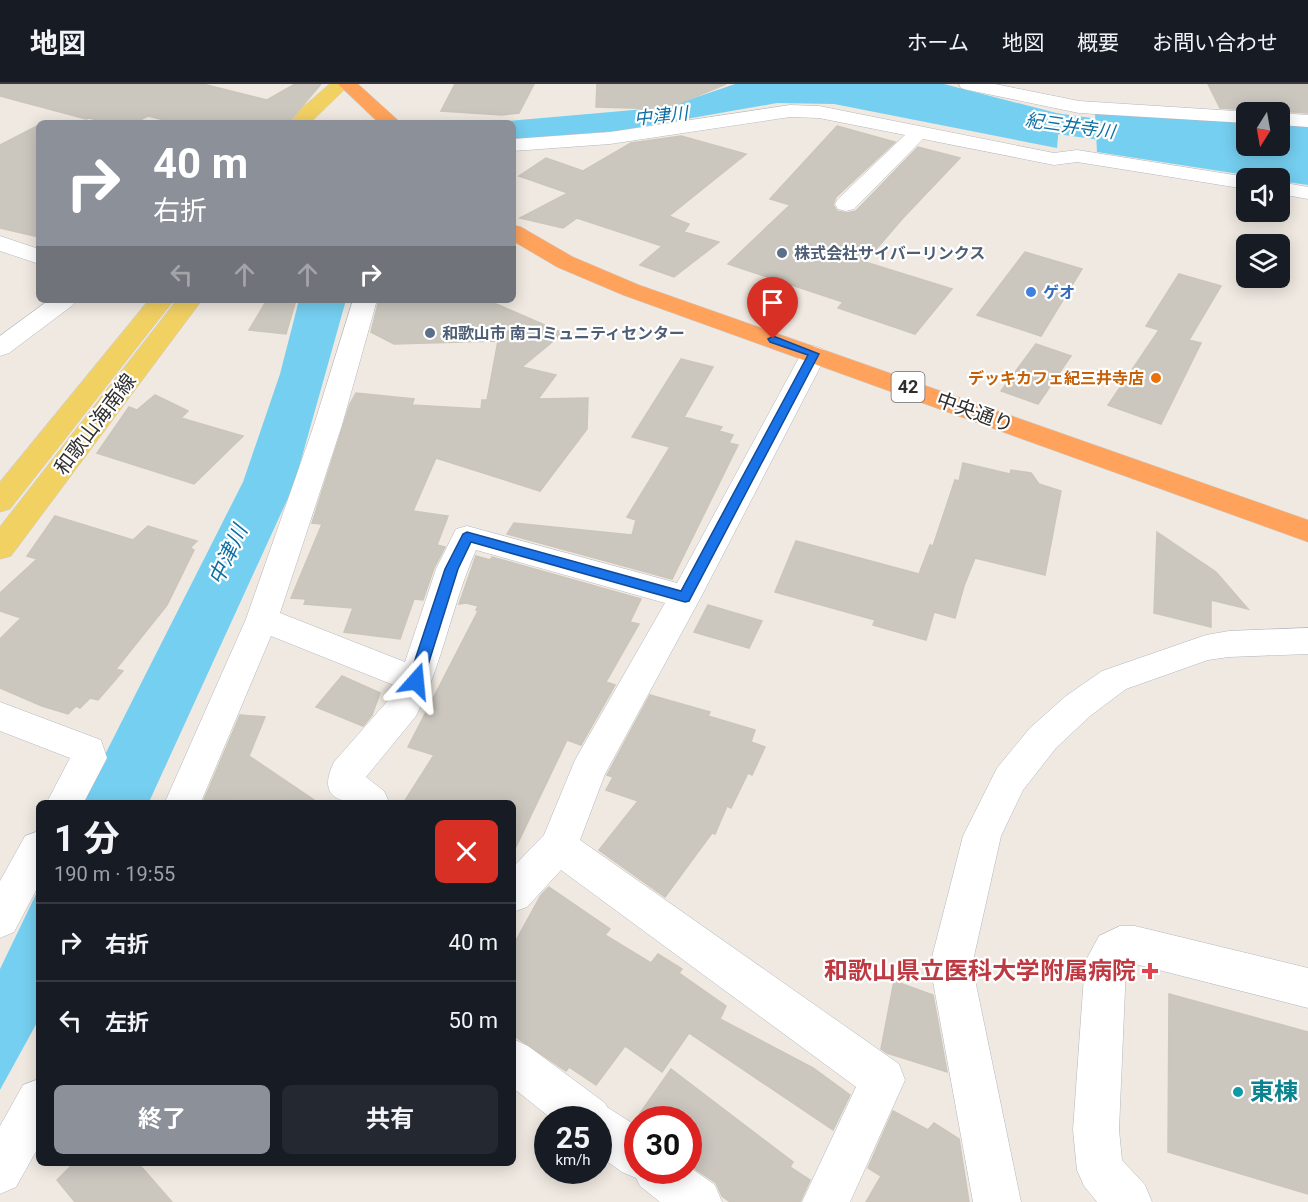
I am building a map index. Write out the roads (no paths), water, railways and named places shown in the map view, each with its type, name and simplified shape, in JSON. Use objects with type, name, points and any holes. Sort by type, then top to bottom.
[{"type":"highway","points":[[344,84],[387,120]]},
{"type":"highway","name":"中央通り","points":[[516,234],[541,250],[593,275],[1308,531]]},
{"type":"main road","points":[[302,120],[344,84]]},
{"type":"main road","points":[[326,120],[344,84]]},
{"type":"main road","name":"和歌山海南線","points":[[0,502],[160,303]]},
{"type":"main road","name":"和歌山海南線","points":[[0,548],[185,303]]},
{"type":"street","points":[[968,84],[1077,132],[1236,180]]},
{"type":"street","points":[[516,145],[610,138],[790,111],[819,112],[1054,159],[1077,132],[1236,118]]},
{"type":"street","points":[[1290,120],[1308,121]]},
{"type":"street","points":[[846,204],[919,132]]},
{"type":"street","points":[[1290,190],[1308,193]]},
{"type":"street","points":[[0,243],[36,256]]},
{"type":"street","points":[[0,348],[60,303]]},
{"type":"street","points":[[184,800],[262,619],[328,425],[363,303]]},
{"type":"street","points":[[516,891],[560,846],[588,771],[685,597],[814,354]]},
{"type":"street","points":[[368,800],[348,787],[347,773],[404,706],[416,681],[452,569],[467,537],[685,597]]},
{"type":"street","points":[[262,619],[416,681]]},
{"type":"street","points":[[997,1202],[951,965],[982,836],[1010,779],[1043,738],[1078,705],[1114,680],[1206,648],[1229,644],[1308,641]]},
{"type":"street","points":[[0,716],[88,750],[89,758],[65,800]]},
{"type":"street","points":[[560,846],[883,1080],[826,1202]]},
{"type":"street","points":[[0,919],[36,853]]},
{"type":"street","points":[[1128,1202],[1100,1170],[1096,1130],[1106,962],[1111,950],[1122,944],[1135,945],[1308,988]]},
{"type":"street","points":[[516,1063],[572,1106]]},
{"type":"street","points":[[0,1171],[36,1106]]},
{"type":"street","points":[[674,1184],[698,1202]]},
{"type":"water","name":"中津川","points":[[735,84],[944,84],[1060,114],[1057,148],[834,104],[777,103],[618,131],[516,139],[516,120],[668,107]]},
{"type":"water","points":[[1095,113],[1236,122],[1236,156],[1290,156],[1290,125],[1308,126],[1308,185],[1290,182],[1290,168],[1236,168],[1236,174],[1097,152]]},
{"type":"water","name":"中津川","points":[[298,303],[345,303],[294,485],[150,800],[82,800],[243,482],[280,374]]},
{"type":"water","points":[[36,894],[36,1024],[0,1090],[0,969]]},
{"type":"waterway","name":"紀三井寺川","points":[[834,84],[921,105],[1308,158]]},
{"type":"place","name":"株式会社サイバーリンクス","points":[[782,253]]},
{"type":"place","name":"ゲオ","points":[[1031,292]]},
{"type":"place","name":"和歌山市 南コミュニティセンター","points":[[430,333]]},
{"type":"place","name":"デッキカフェ紀三井寺店","points":[[1156,378]]},
{"type":"place","name":"和歌山県立医科大学附属病院","points":[[1150,971]]},
{"type":"place","name":"東棟","points":[[1238,1092]]}]
